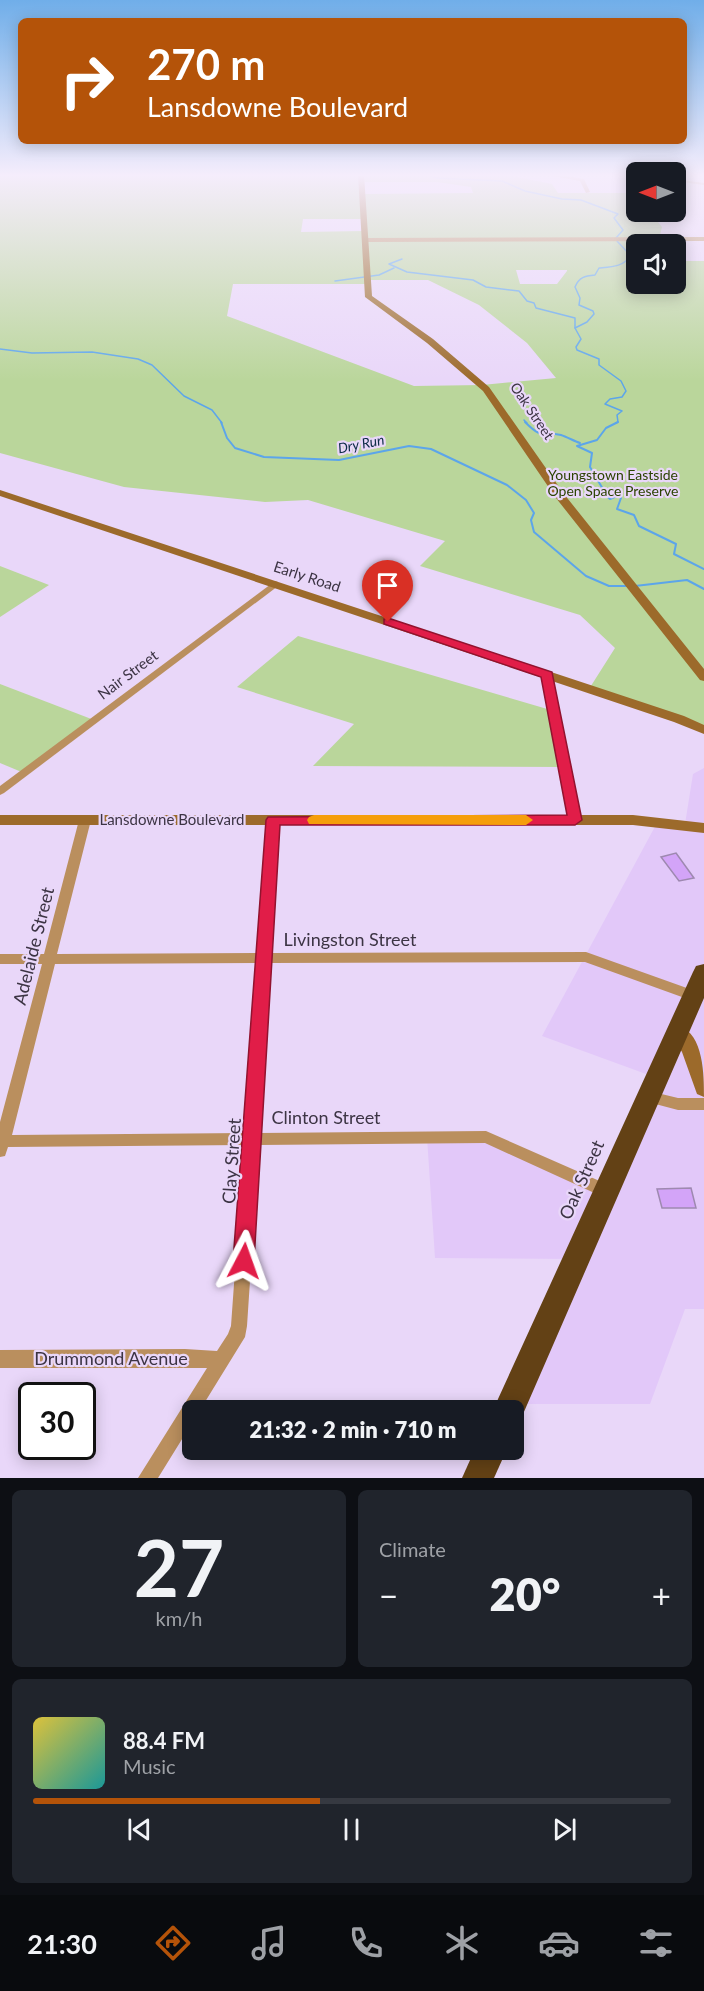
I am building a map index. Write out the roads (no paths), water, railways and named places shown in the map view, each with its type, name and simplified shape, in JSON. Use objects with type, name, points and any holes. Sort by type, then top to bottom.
[{"type":"highway","name":"Oak Street","points":[[513,1400],[679,1033],[704,972]]},
{"type":"highway","points":[[478,1478],[486,1460]]},
{"type":"street","name":"Oak Street","points":[[365,243],[368,295],[376,305],[430,342],[486,389],[560,496],[704,676]]},
{"type":"street","name":"Early Road","points":[[0,493],[679,718],[704,730]]},
{"type":"street","name":"Nair Street","points":[[0,791],[275,584]]},
{"type":"street","points":[[547,675],[575,820]]},
{"type":"street","name":"Lansdowne Boulevard","points":[[0,820],[575,820],[658,821],[704,828]]},
{"type":"street","name":"Adelaide Street","points":[[1,1144],[85,820]]},
{"type":"street","name":"Clay Street","points":[[147,1478],[236,1337],[239,1326],[273,820]]},
{"type":"street","name":"Livingston Street","points":[[0,959],[586,957],[693,996]]},
{"type":"street","points":[[679,1033],[690,1050],[704,1089]]},
{"type":"street","points":[[649,1096],[678,1104],[704,1104]]},
{"type":"street","name":"Clinton Street","points":[[1,1144],[253,1138],[486,1137],[606,1191]]},
{"type":"street","name":"Drummond Avenue","points":[[0,1359],[185,1358],[222,1360]]},
{"type":"waterway","points":[[575,328],[587,322],[594,314],[593,311],[579,305],[580,298],[575,287],[578,281],[595,275],[599,268],[617,266],[625,262],[630,255],[619,243]]},
{"type":"waterway","points":[[402,259],[389,264],[407,272],[473,280],[486,287],[519,291],[527,301],[534,303],[536,308],[575,318],[575,328]]},
{"type":"waterway","points":[[335,281],[379,275],[394,268]]},
{"type":"waterway","points":[[575,328],[581,339],[576,347],[577,350],[599,359],[599,365],[621,381],[626,391],[622,397],[610,399],[605,404],[622,411],[617,415],[618,422],[606,428],[597,440],[577,446],[592,453],[590,467],[607,496],[610,499],[617,496],[621,498],[617,509],[634,515],[639,526],[676,544],[674,554],[704,569]]},
{"type":"waterway","name":"Dry Run","points":[[0,349],[32,353],[92,352],[138,359],[152,365],[184,396],[212,410],[222,423]]},
{"type":"waterway","points":[[524,420],[527,423]]},
{"type":"waterway","name":"Dry Run","points":[[221,422],[227,438],[235,448],[264,457],[339,460],[409,446],[431,449],[507,485],[526,500],[534,513],[531,520],[534,532],[586,576],[609,586],[628,586]]},
{"type":"waterway","points":[[525,422],[539,433],[561,435],[580,443]]},
{"type":"waterway","name":"Dry Run","points":[[635,586],[687,580],[704,589]]},
{"type":"park label","name":"Youngstown Eastside Open Space Preserve","points":[[613,484]]}]
